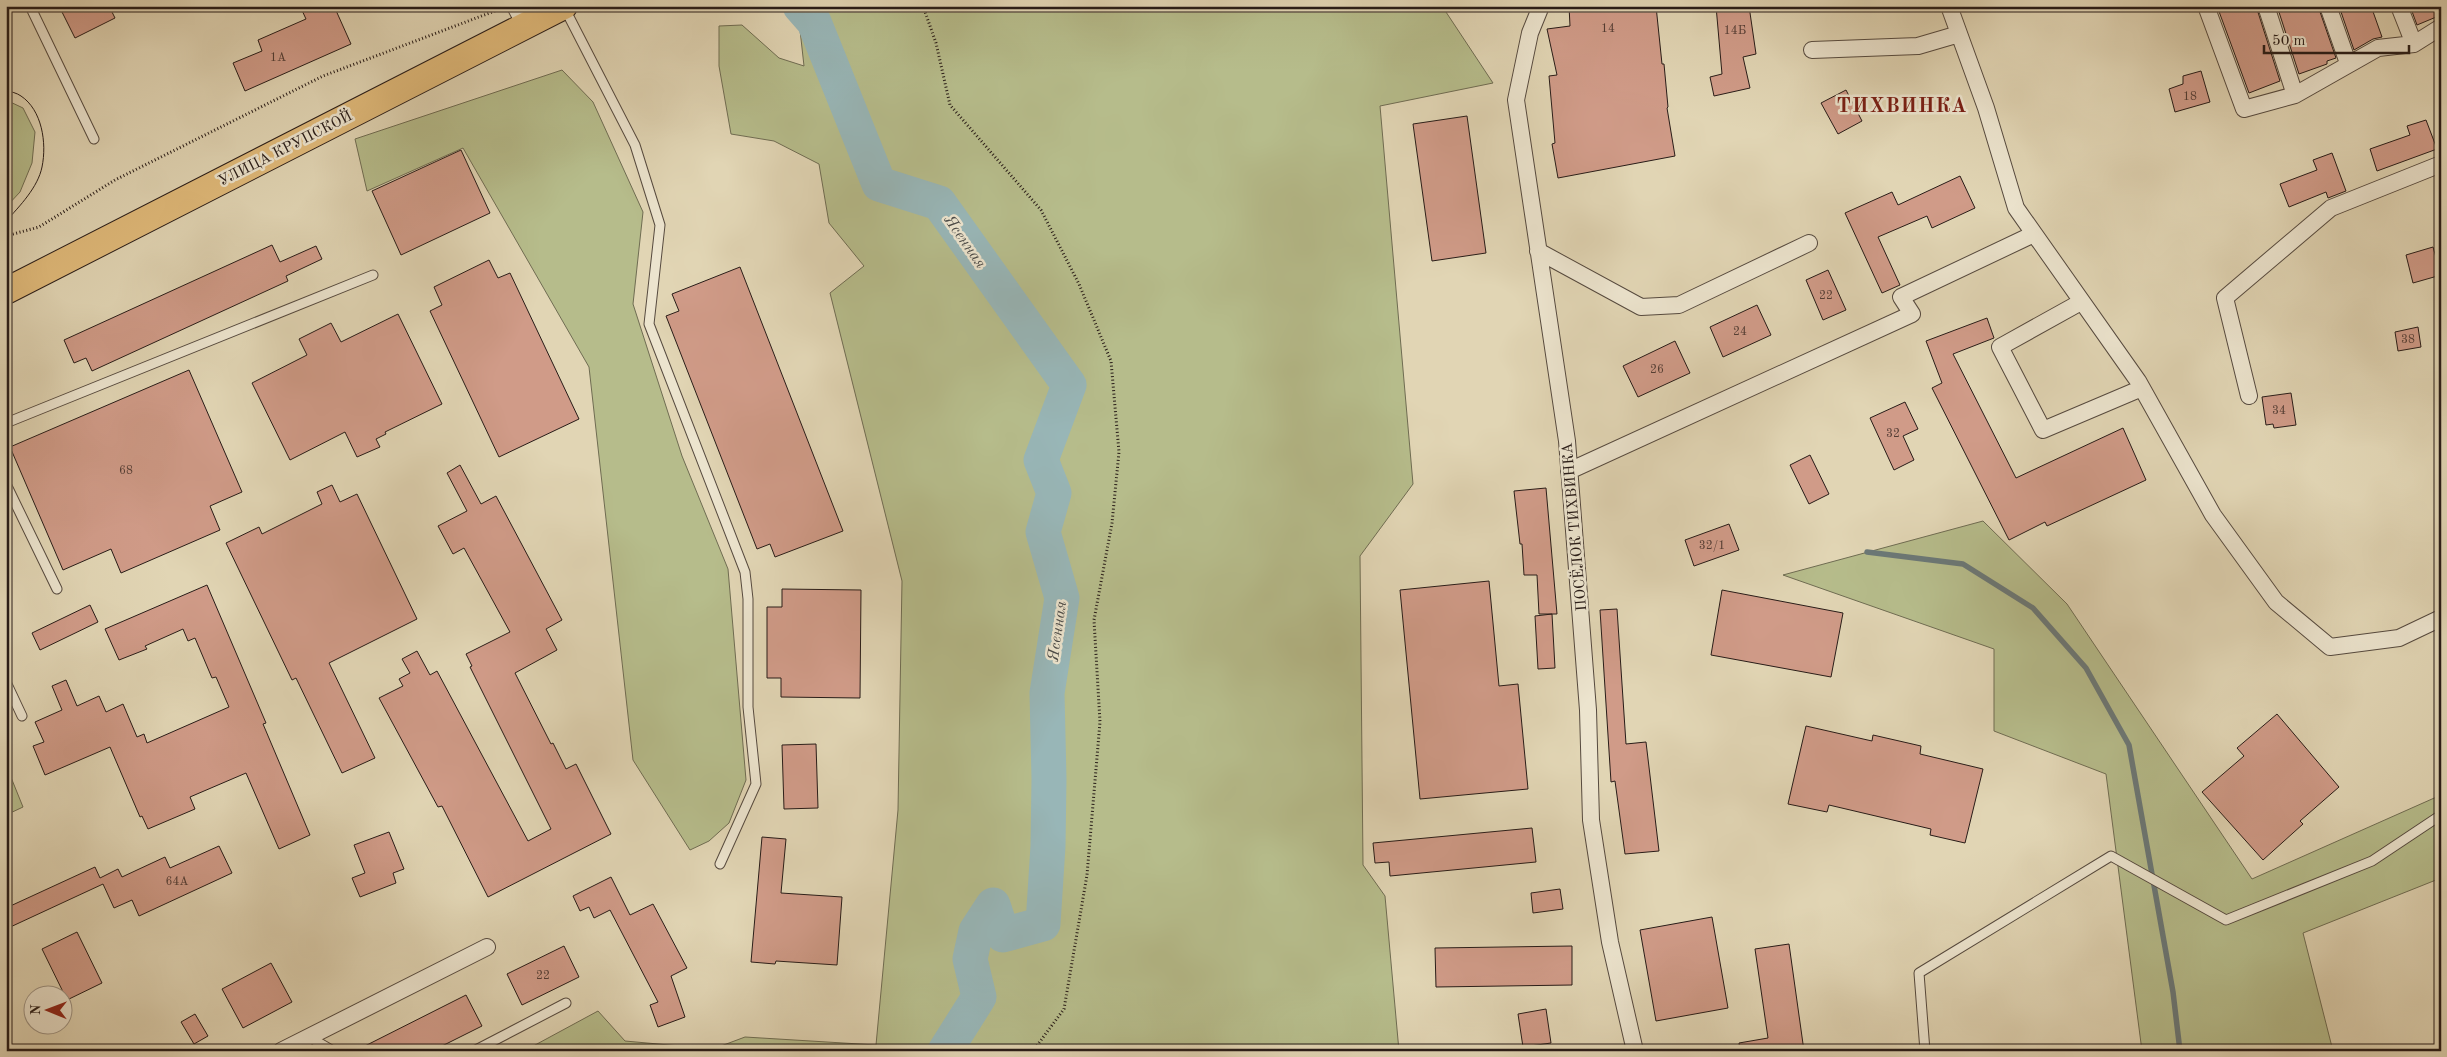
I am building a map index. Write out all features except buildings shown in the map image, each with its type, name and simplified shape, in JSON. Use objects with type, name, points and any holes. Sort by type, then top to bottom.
[{"type":"main road","name":"УЛИЦА КРУПСКОЙ","points":[[6,291],[520,16],[564,6]]},
{"type":"street","name":"ПОСЁЛОК ТИХВИНКА","points":[[1541,6],[1530,33],[1516,100],[1567,441],[1588,710],[1591,820],[1610,942],[1635,1051]]},
{"type":"street","points":[[1950,6],[1986,108],[2016,208],[2142,388],[2213,515],[2276,602],[2330,647],[2399,638],[2441,618]]},
{"type":"street","points":[[2206,6],[2244,109],[2294,95],[2348,63],[2378,48],[2414,44],[2441,26]]},
{"type":"street","points":[[2266,6],[2294,95]]},
{"type":"street","points":[[2328,6],[2348,63]]},
{"type":"street","points":[[2398,6],[2414,44]]},
{"type":"street","points":[[1812,50],[1918,46],[1960,34]]},
{"type":"street","points":[[2249,396],[2225,298],[2331,208],[2441,164]]},
{"type":"street","points":[[1570,471],[1912,314],[1901,297],[2034,234]]},
{"type":"street","points":[[1538,251],[1641,307],[1679,305],[1808,243]]},
{"type":"street","points":[[2081,302],[2000,347],[2043,430],[2142,388]]},
{"type":"street","points":[[281,1051],[486,946]]},
{"type":"lane","points":[[30,6],[94,138]]},
{"type":"lane","points":[[564,6],[635,145],[660,225],[649,324],[745,572],[748,599],[748,707],[756,784],[720,864]]},
{"type":"lane","points":[[6,423],[373,276]]},
{"type":"lane","points":[[6,484],[57,589]]},
{"type":"lane","points":[[6,682],[22,716]]},
{"type":"lane","points":[[1925,1051],[1919,973],[2111,856],[2226,920],[2372,861],[2441,815]]},
{"type":"lane","points":[[474,1051],[566,1003]]},
{"type":"lane","points":[[308,1037],[333,1051]]},
{"type":"path","points":[[6,236],[39,227],[115,180],[323,76],[508,6]]},
{"type":"path","points":[[923,6],[936,43],[950,105],[1041,210],[1079,284],[1111,361],[1119,452],[1112,523],[1094,620],[1100,722],[1087,875],[1064,1009],[1033,1051]]},
{"type":"green space","points":[[782,6],[1442,6],[1493,83],[1380,106],[1413,484],[1360,556],[1363,865],[1385,896],[1399,1051],[524,1051],[598,1011],[625,1041],[713,1049],[745,1037],[876,1045],[898,810],[902,581],[830,293],[864,266],[829,223],[819,164],[774,141],[731,134],[719,66],[719,26],[742,25],[779,58],[804,66],[800,30]]},
{"type":"green space","points":[[562,70],[593,102],[643,212],[633,304],[682,456],[728,569],[746,780],[729,823],[709,841],[690,850],[633,760],[589,367],[463,148],[367,191],[355,139]]},
{"type":"green space","points":[[6,100],[23,108],[35,132],[32,163],[20,192],[6,207]]},
{"type":"green space","points":[[1983,521],[2067,604],[2252,879],[2441,795],[2441,878],[2303,933],[2333,1051],[2142,1051],[2106,774],[1994,731],[1994,649],[1783,575]]},
{"type":"green space","points":[[6,765],[23,807],[6,815]]},
{"type":"waterway","name":"Ясенная","points":[[800,6],[814,22],[879,184],[939,203],[1069,385],[1041,460],[1054,493],[1043,532],[1062,598],[1047,693],[1048,846],[1043,924],[1003,935],[993,905],[976,931],[970,959],[979,997],[945,1051]]},
{"type":"waterway","points":[[1867,552],[1963,564],[2033,608],[2086,668],[2129,745],[2173,992],[2180,1051]]},
{"type":"tram line","points":[[6,90],[21,96],[34,110],[41,128],[44,148],[42,167],[37,182],[28,196],[6,221]]},
{"type":"district","name":"ТИХВИНКА","points":[[1902,105]]}]
